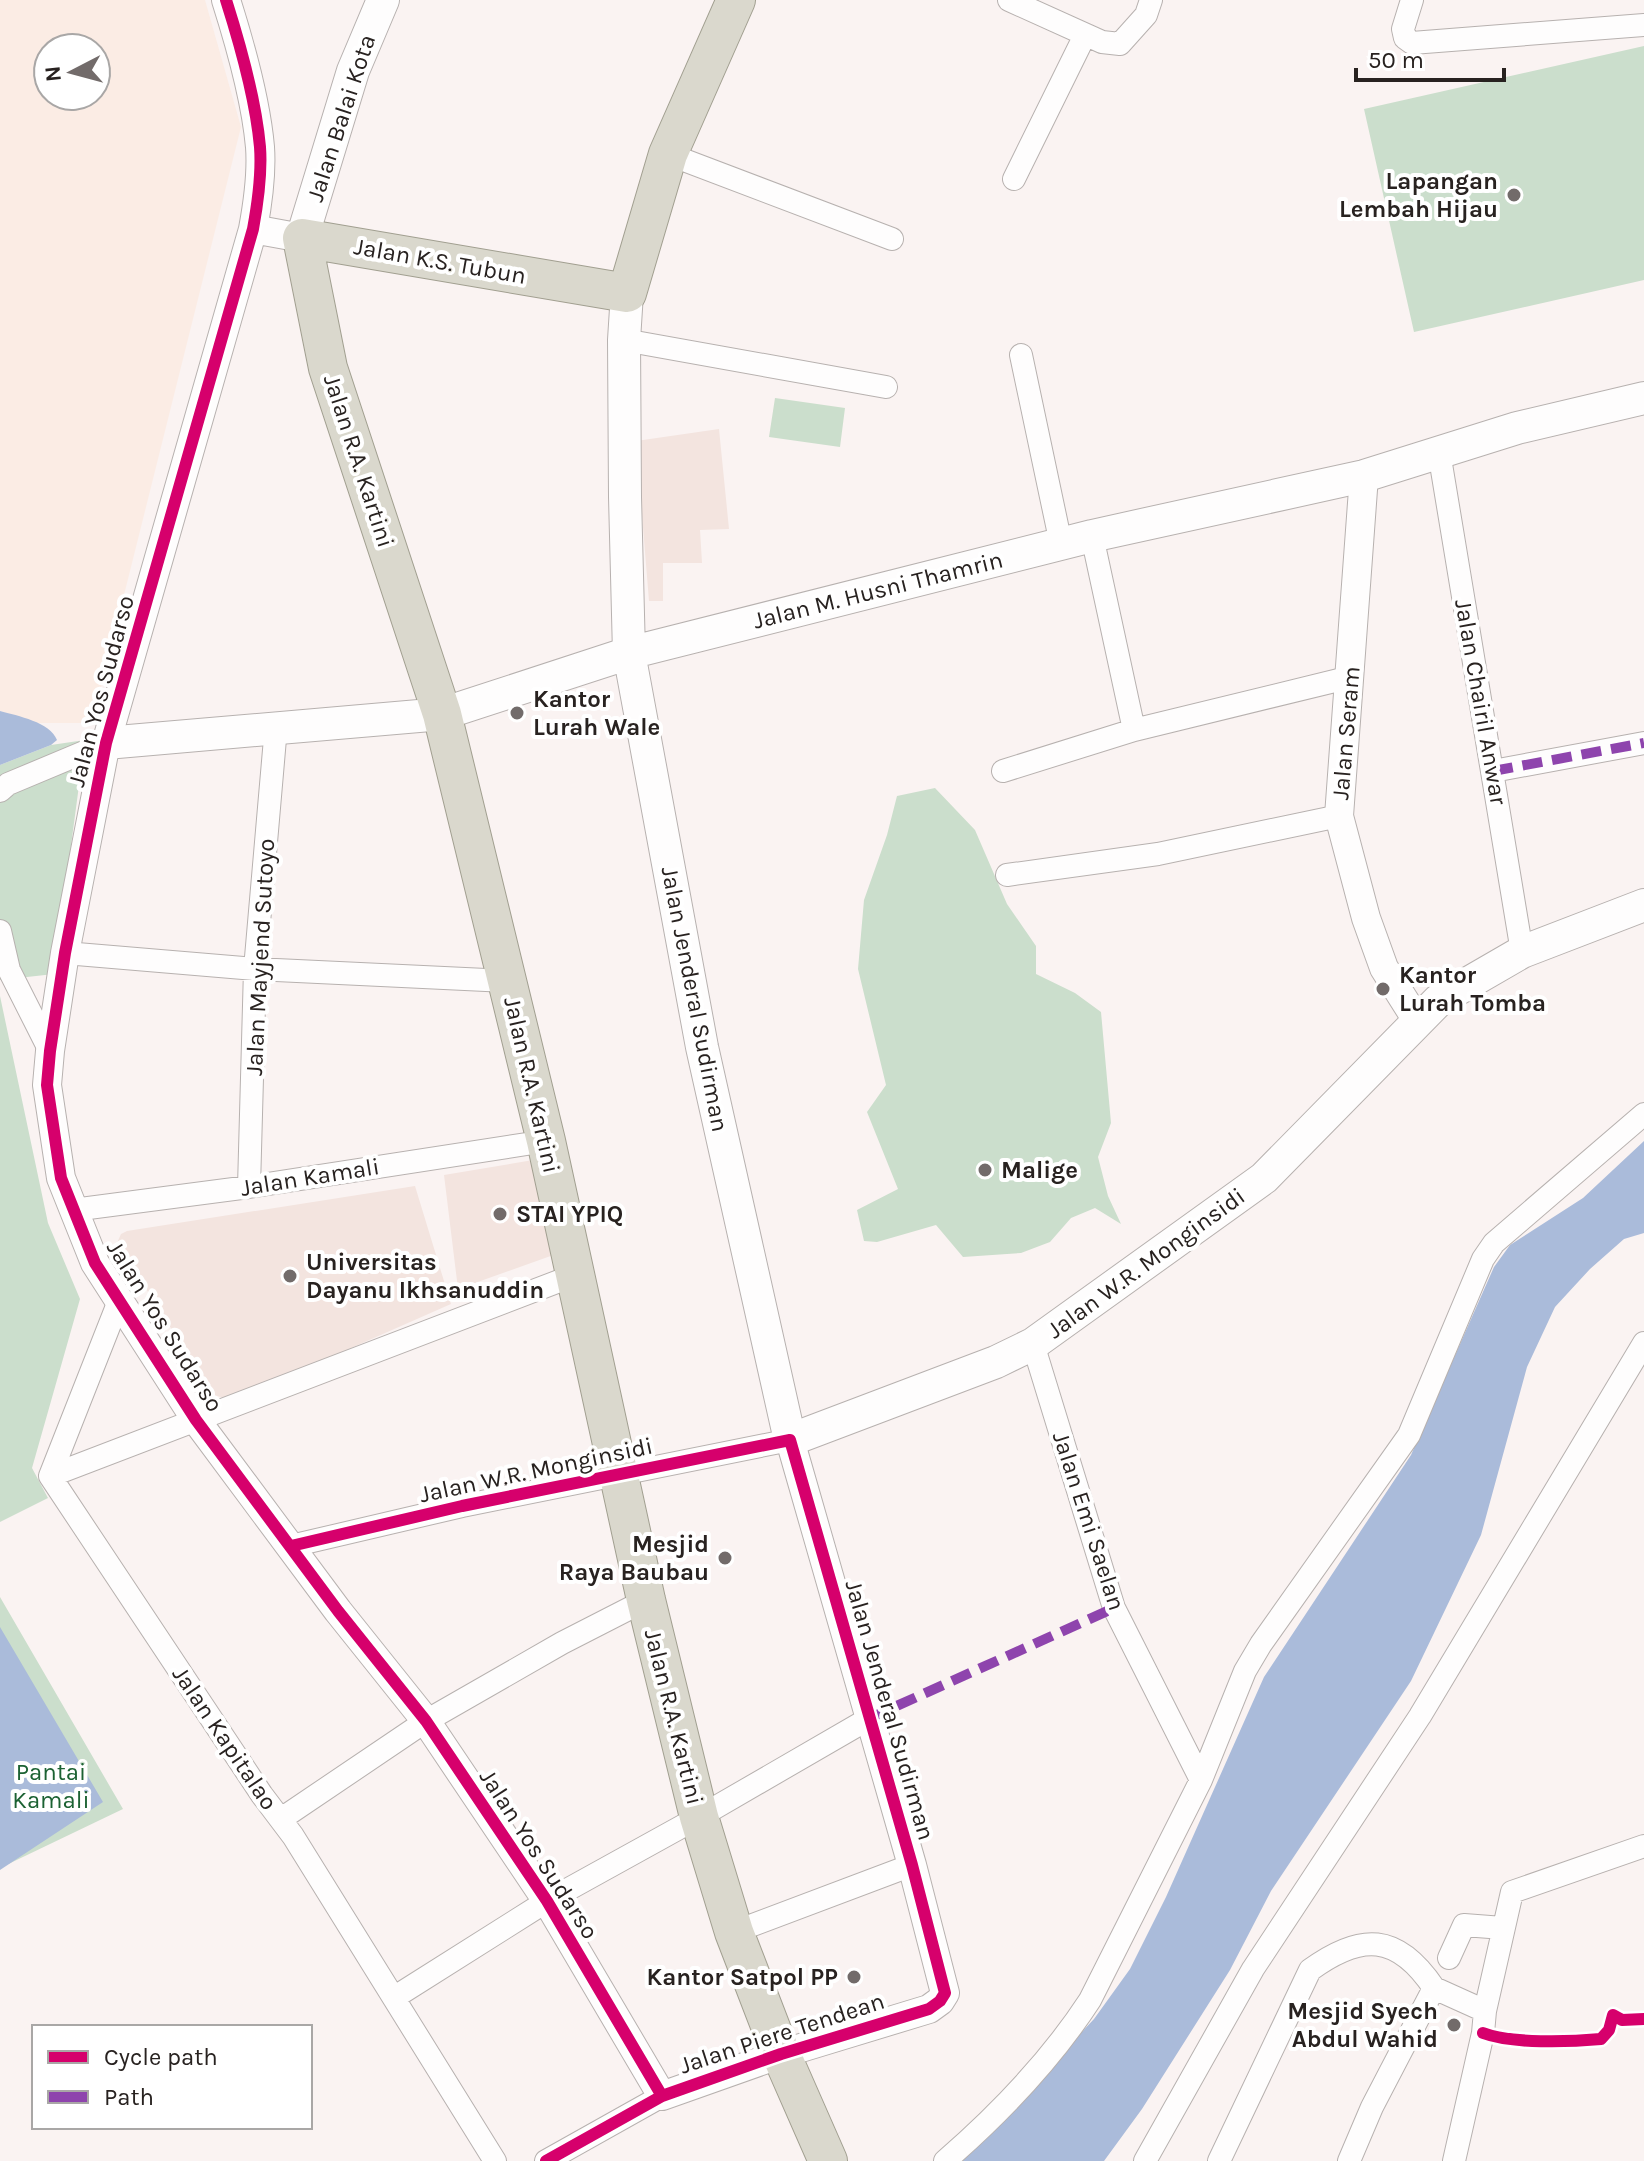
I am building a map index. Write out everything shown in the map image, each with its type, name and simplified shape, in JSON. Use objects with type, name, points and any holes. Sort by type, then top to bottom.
[{"type":"highway","name":"Jalan Jenderal Sudirman","points":[[627,293],[668,154],[736,0]]},
{"type":"highway","name":"Jalan K.S. Tubun","points":[[302,238],[627,293]]},
{"type":"highway","name":"Jalan R.A. Kartini","points":[[302,238],[328,368],[442,714],[546,1141],[646,1600],[699,1817],[734,1932],[781,2054],[828,2161]]},
{"type":"main road","name":"Jalan Balai Kota","points":[[302,238],[353,71],[383,0]]},
{"type":"main road","name":"Jalan Jenderal Sudirman","points":[[627,293],[624,340],[629,653],[702,1047],[790,1440]]},
{"type":"main road","name":"Jalan M. Husni Thamrin","points":[[106,743],[442,714],[629,653],[1077,540],[1364,476],[1517,428],[1644,398]]},
{"type":"main road","name":"Jalan W.R. Monginsidi","points":[[790,1440],[996,1362],[1033,1344],[1264,1178],[1439,1000],[1522,952],[1644,905]]},
{"type":"street","name":"Jalan Yos Sudarso","points":[[226,0],[260,148],[259,197],[253,229],[106,743],[65,953],[50,1051],[47,1085],[61,1178],[95,1263],[196,1420],[338,1611],[426,1721],[547,1901],[662,2096]]},
{"type":"street","points":[[1009,0],[1102,42],[1123,42],[1146,15],[1151,0]]},
{"type":"street","points":[[1412,0],[1403,29],[1405,38],[1412,43],[1644,25]]},
{"type":"street","points":[[1014,179],[1085,35]]},
{"type":"street","points":[[668,154],[892,239]]},
{"type":"street","name":"Jalan K.S. Tubun","points":[[253,229],[302,238]]},
{"type":"street","points":[[624,340],[886,387]]},
{"type":"street","points":[[1021,355],[1134,730]]},
{"type":"street","name":"Jalan Chairil Anwar","points":[[1439,452],[1522,952]]},
{"type":"street","name":"Jalan Seram","points":[[1364,476],[1339,816],[1366,918],[1380,957],[1418,1022]]},
{"type":"street","points":[[1003,771],[1134,730],[1351,677]]},
{"type":"street","name":"Jalan Mayjend Sutoyo","points":[[249,1187],[255,969],[276,727]]},
{"type":"street","points":[[0,791],[8,784],[106,743]]},
{"type":"street","points":[[1493,771],[1644,743]]},
{"type":"street","points":[[1007,875],[1158,854],[1339,816]]},
{"type":"street","points":[[0,931],[9,970],[50,1051]]},
{"type":"street","points":[[65,953],[255,969],[507,981]]},
{"type":"street","points":[[945,2161],[999,2111],[1090,2000],[1201,1780],[1245,1671],[1409,1435],[1483,1259],[1494,1243],[1644,1114]]},
{"type":"street","name":"Jalan Kamali","points":[[73,1210],[249,1187],[546,1141]]},
{"type":"street","points":[[50,1476],[575,1275]]},
{"type":"street","points":[[50,1476],[119,1301]]},
{"type":"street","points":[[1145,2161],[1253,1969],[1420,1716],[1644,1343]]},
{"type":"street","name":"Jalan Emi Saelan","points":[[1033,1344],[1114,1608],[1201,1780]]},
{"type":"street","name":"Jalan W.R. Monginsidi","points":[[291,1546],[462,1506],[790,1440]]},
{"type":"street","name":"Jalan Jenderal Sudirman","points":[[790,1440],[912,1865],[945,1993]]},
{"type":"street","name":"Jalan Kapitalao","points":[[50,1476],[281,1819],[495,2161]]},
{"type":"street","points":[[281,1819],[426,1721],[562,1643],[646,1600]]},
{"type":"street","points":[[395,1997],[547,1901],[870,1718]]},
{"type":"street","points":[[1454,2161],[1511,1895],[1516,1889],[1644,1846]]},
{"type":"street","points":[[734,1932],[912,1865]]},
{"type":"street","points":[[1449,1958],[1464,1925],[1503,1928]]},
{"type":"street","points":[[1219,2161],[1310,1970],[1329,1956],[1368,1943],[1389,1946],[1405,1954],[1434,1988],[1485,2011]]},
{"type":"street","points":[[1349,2161],[1372,2107],[1434,1988]]},
{"type":"street","name":"Jalan Piere Tendean","points":[[546,2161],[662,2096],[781,2054],[929,2009],[945,1993]]},
{"type":"shaded area","points":[[0,0],[205,0],[241,127],[92,723],[37,723],[0,711]]},
{"type":"shaded area","points":[[719,429],[729,529],[700,530],[702,563],[663,563],[663,601],[649,601],[636,441]]},
{"type":"shaded area","name":"STAI YPIQ","points":[[539,1159],[559,1253],[458,1289],[444,1175]]},
{"type":"shaded area","name":"Universitas Dayanu Ikhsanuddin","points":[[415,1186],[451,1304],[258,1389],[224,1398],[214,1395],[207,1385],[117,1243],[121,1234],[127,1231]]},
{"type":"green space","name":"Lapangan Lembah Hijau","points":[[1644,46],[1644,280],[1414,332],[1364,109]]},
{"type":"green space","points":[[775,398],[845,408],[840,447],[769,437]]},
{"type":"green space","points":[[85,740],[54,974],[0,980],[0,765],[51,745]]},
{"type":"green space","points":[[935,788],[975,830],[1007,904],[1036,946],[1036,974],[1075,993],[1101,1012],[1111,1123],[1098,1157],[1108,1196],[1121,1224],[1095,1208],[1071,1218],[1050,1242],[1021,1253],[963,1257],[936,1225],[877,1242],[864,1241],[857,1210],[898,1189],[867,1112],[886,1085],[858,969],[864,900],[897,796]]},
{"type":"green space","points":[[0,996],[48,1223],[80,1299],[32,1468],[48,1498],[0,1522]]},
{"type":"green space","name":"Pantai Kamali","points":[[0,1597],[123,1809],[0,1868]]},
{"type":"water","points":[[0,711],[41,724],[57,740],[0,765]]},
{"type":"water","points":[[1644,1141],[1644,1233],[1624,1239],[1590,1269],[1555,1307],[1527,1367],[1481,1535],[1411,1681],[1271,1891],[1230,1970],[1142,2109],[1104,2161],[958,2161],[1094,2019],[1130,1969],[1166,1897],[1264,1677],[1411,1455],[1494,1267],[1510,1245],[1583,1198]]},
{"type":"water","name":"Pantai Kamali","points":[[0,1627],[103,1802],[0,1870]]},
{"type":"marked path","points":[[1493,771],[1644,743]]},
{"type":"marked path","points":[[870,1718],[1114,1608]]},
{"type":"cycle path","points":[[226,0],[255,111],[260,157],[258,198],[253,229],[106,743],[65,953],[50,1051],[47,1085],[61,1178],[95,1263],[196,1420],[338,1611],[426,1721],[547,1901],[662,2096]]},
{"type":"cycle path","points":[[291,1546],[462,1506],[790,1440],[912,1865],[945,1993],[929,2009],[781,2054],[662,2096],[546,2161]]},
{"type":"cycle path","points":[[1483,2033],[1525,2041],[1601,2039],[1609,2030],[1613,2015],[1622,2020],[1644,2019]]},
{"type":"place","name":"Lapangan Lembah Hijau","points":[[1514,195]]},
{"type":"place","name":"Kantor Lurah Wale","points":[[517,713]]},
{"type":"place","name":"Kantor Lurah Tomba","points":[[1383,989]]},
{"type":"place","name":"Malige","points":[[985,1170]]},
{"type":"place","name":"STAI YPIQ","points":[[500,1214]]},
{"type":"place","name":"Universitas Dayanu Ikhsanuddin","points":[[290,1276]]},
{"type":"place","name":"Mesjid Raya Baubau","points":[[725,1558]]},
{"type":"place","name":"Kantor Satpol PP","points":[[854,1977]]},
{"type":"place","name":"Mesjid Syech Abdul Wahid","points":[[1454,2025]]}]
